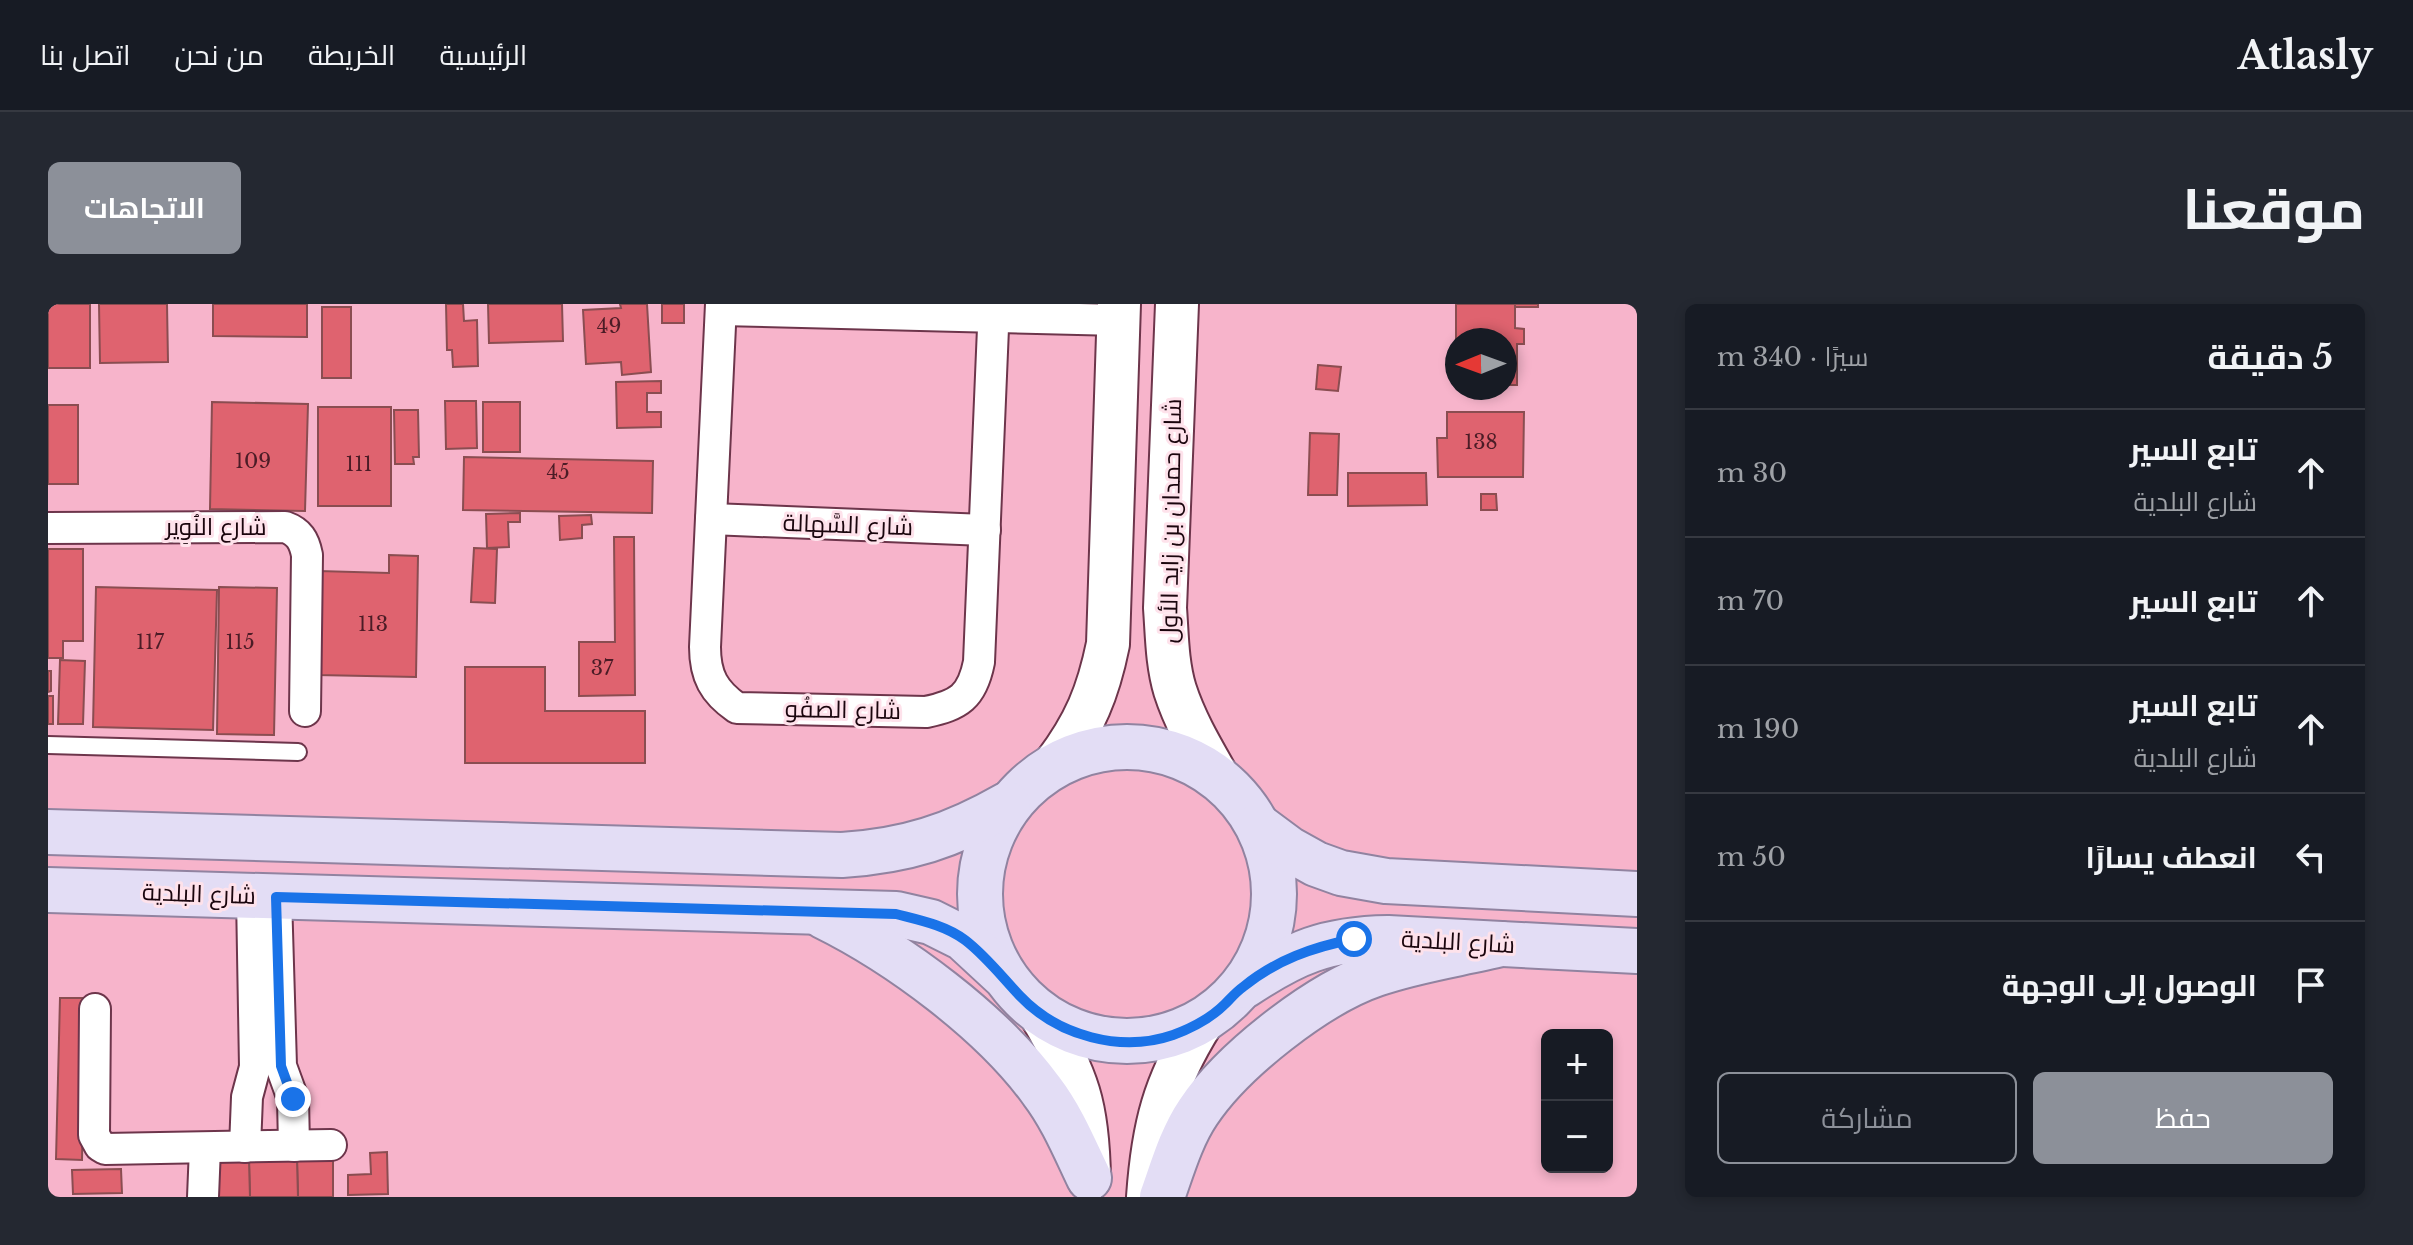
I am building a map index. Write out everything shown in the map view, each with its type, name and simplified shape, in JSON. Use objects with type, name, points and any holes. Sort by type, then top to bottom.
[{"type":"main road","name":"شارع حمدان بن زايد الأول","points":[[1177,304],[1165,608],[1167,645],[1174,688],[1189,725],[1217,776]]},
{"type":"main road","points":[[1055,764],[1075,737],[1091,707],[1108,644],[1119,312]]},
{"type":"main road","points":[[48,832],[842,855],[884,852],[927,843],[968,827],[1008,804],[1030,782],[1055,764],[1087,750],[1121,745],[1155,748],[1188,758],[1217,776],[1241,799],[1258,826],[1272,866],[1274,909],[1264,951],[1242,987],[1202,1022],[1171,1036],[1148,1040],[1103,1040],[1071,1031],[1041,1015],[1020,997],[1003,975],[985,934],[979,889],[987,845],[1008,804]]},
{"type":"main road","points":[[1258,826],[1289,849],[1341,873],[1386,881],[1637,894]]},
{"type":"main road","name":"شارع البلدية","points":[[48,890],[896,914],[931,922],[963,938],[1003,975]]},
{"type":"main road","points":[[812,911],[857,933],[891,955],[930,983],[985,1030],[1044,1093],[1089,1187]]},
{"type":"main road","name":"شارع البلدية","points":[[1242,987],[1280,962],[1318,946],[1354,939],[1637,951]]},
{"type":"main road","points":[[1162,1197],[1197,1114],[1219,1085],[1294,1020],[1345,987],[1376,974],[1501,944]]},
{"type":"main road","points":[[1041,1015],[1076,1081],[1085,1110],[1089,1187]]},
{"type":"main road","points":[[1148,1197],[1151,1157],[1160,1111],[1181,1056],[1202,1022]]},
{"type":"street","points":[[721,307],[1119,312]]},
{"type":"street","name":"شارع الصفُو","points":[[721,307],[705,666],[711,683],[722,698],[737,708],[926,712],[950,707],[966,695],[976,679],[979,662],[994,311]]},
{"type":"street","name":"شارع السَّهالة","points":[[711,519],[985,530]]},
{"type":"street","name":"شارع النُوِير","points":[[48,528],[285,527],[294,530],[301,536],[307,555],[305,711]]},
{"type":"street","points":[[264,896],[281,1066],[293,1099],[294,1146]]},
{"type":"street","points":[[245,1147],[247,1097],[255,1067],[264,896]]},
{"type":"street","points":[[95,1009],[94,1135],[100,1146],[112,1151],[331,1145]]},
{"type":"street","points":[[203,1197],[205,1148]]},
{"type":"lane","points":[[48,745],[298,752]]},
{"type":"building","points":[[48,304],[90,304],[90,368],[48,368]]},
{"type":"building","points":[[99,304],[167,304],[168,362],[100,363]]},
{"type":"building","points":[[213,304],[307,304],[307,337],[213,336]]},
{"type":"building","points":[[446,304],[463,304],[464,321],[477,320],[478,366],[453,367],[452,350],[447,350]]},
{"type":"building","points":[[488,304],[562,304],[563,341],[489,343]]},
{"type":"building","points":[[620,304],[647,304],[651,372],[622,375],[621,362],[586,364],[583,310],[621,308]]},
{"type":"building","points":[[662,304],[684,304],[684,323],[662,323]]},
{"type":"building","points":[[1456,304],[1515,304],[1515,328],[1456,328]]},
{"type":"building","points":[[1515,304],[1538,304],[1538,307],[1515,307]]},
{"type":"building","points":[[322,307],[351,307],[351,378],[322,378]]},
{"type":"building","points":[[1517,328],[1524,329],[1524,344],[1517,344]]},
{"type":"building","points":[[1318,365],[1341,367],[1338,391],[1316,389]]},
{"type":"building","points":[[661,381],[661,393],[647,393],[647,412],[661,412],[661,427],[617,428],[616,382]]},
{"type":"building","points":[[445,401],[476,401],[477,448],[446,449]]},
{"type":"building","points":[[212,402],[308,404],[305,511],[210,509]]},
{"type":"building","points":[[483,402],[520,402],[520,452],[483,452]]},
{"type":"building","points":[[48,405],[78,405],[78,484],[48,484]]},
{"type":"building","points":[[318,407],[391,407],[391,506],[318,506]]},
{"type":"building","points":[[394,410],[418,410],[419,457],[413,457],[414,464],[395,464]]},
{"type":"building","points":[[1447,412],[1524,412],[1523,477],[1438,477],[1437,438],[1447,438]]},
{"type":"building","points":[[1310,433],[1339,434],[1337,495],[1308,495]]},
{"type":"building","points":[[464,457],[653,461],[652,513],[463,510]]},
{"type":"building","points":[[1348,473],[1426,473],[1427,505],[1348,506]]},
{"type":"building","points":[[1481,494],[1496,494],[1497,510],[1481,510]]},
{"type":"building","points":[[520,513],[520,522],[508,522],[509,547],[487,548],[486,514]]},
{"type":"building","points":[[591,515],[592,524],[582,525],[582,538],[560,540],[559,516]]},
{"type":"building","points":[[614,537],[634,537],[635,695],[579,696],[579,642],[615,642]]},
{"type":"building","points":[[474,548],[497,549],[495,603],[471,602]]},
{"type":"building","points":[[48,549],[83,549],[83,641],[63,641],[63,658],[48,658]]},
{"type":"building","points":[[389,555],[418,556],[416,677],[317,675],[319,571],[389,573]]},
{"type":"building","points":[[96,587],[217,590],[213,730],[93,727]]},
{"type":"building","points":[[219,587],[277,588],[274,735],[217,734]]},
{"type":"building","points":[[60,660],[85,661],[83,724],[58,724]]},
{"type":"building","points":[[465,667],[545,667],[545,711],[645,711],[645,763],[465,763]]},
{"type":"building","points":[[48,671],[51,671],[51,691],[48,692]]},
{"type":"building","points":[[48,696],[53,696],[53,724],[48,724]]},
{"type":"building","points":[[60,998],[85,998],[82,1160],[56,1159]]},
{"type":"building","points":[[387,1152],[388,1194],[348,1195],[348,1175],[371,1174],[370,1153]]},
{"type":"building","points":[[297,1160],[333,1160],[333,1197],[298,1197]]},
{"type":"building","points":[[297,1160],[298,1197],[250,1197],[249,1161]]},
{"type":"building","points":[[218,1161],[249,1161],[250,1197],[218,1197]]},
{"type":"building","points":[[121,1169],[122,1193],[73,1194],[72,1170]]},
{"type":"route","points":[[293,1099],[281,1066],[276,897],[896,914],[931,922],[963,938],[1003,975],[1020,997],[1041,1015],[1071,1031],[1103,1040],[1137,1042],[1171,1036],[1202,1022],[1242,987],[1280,962],[1318,946],[1354,939]]}]
